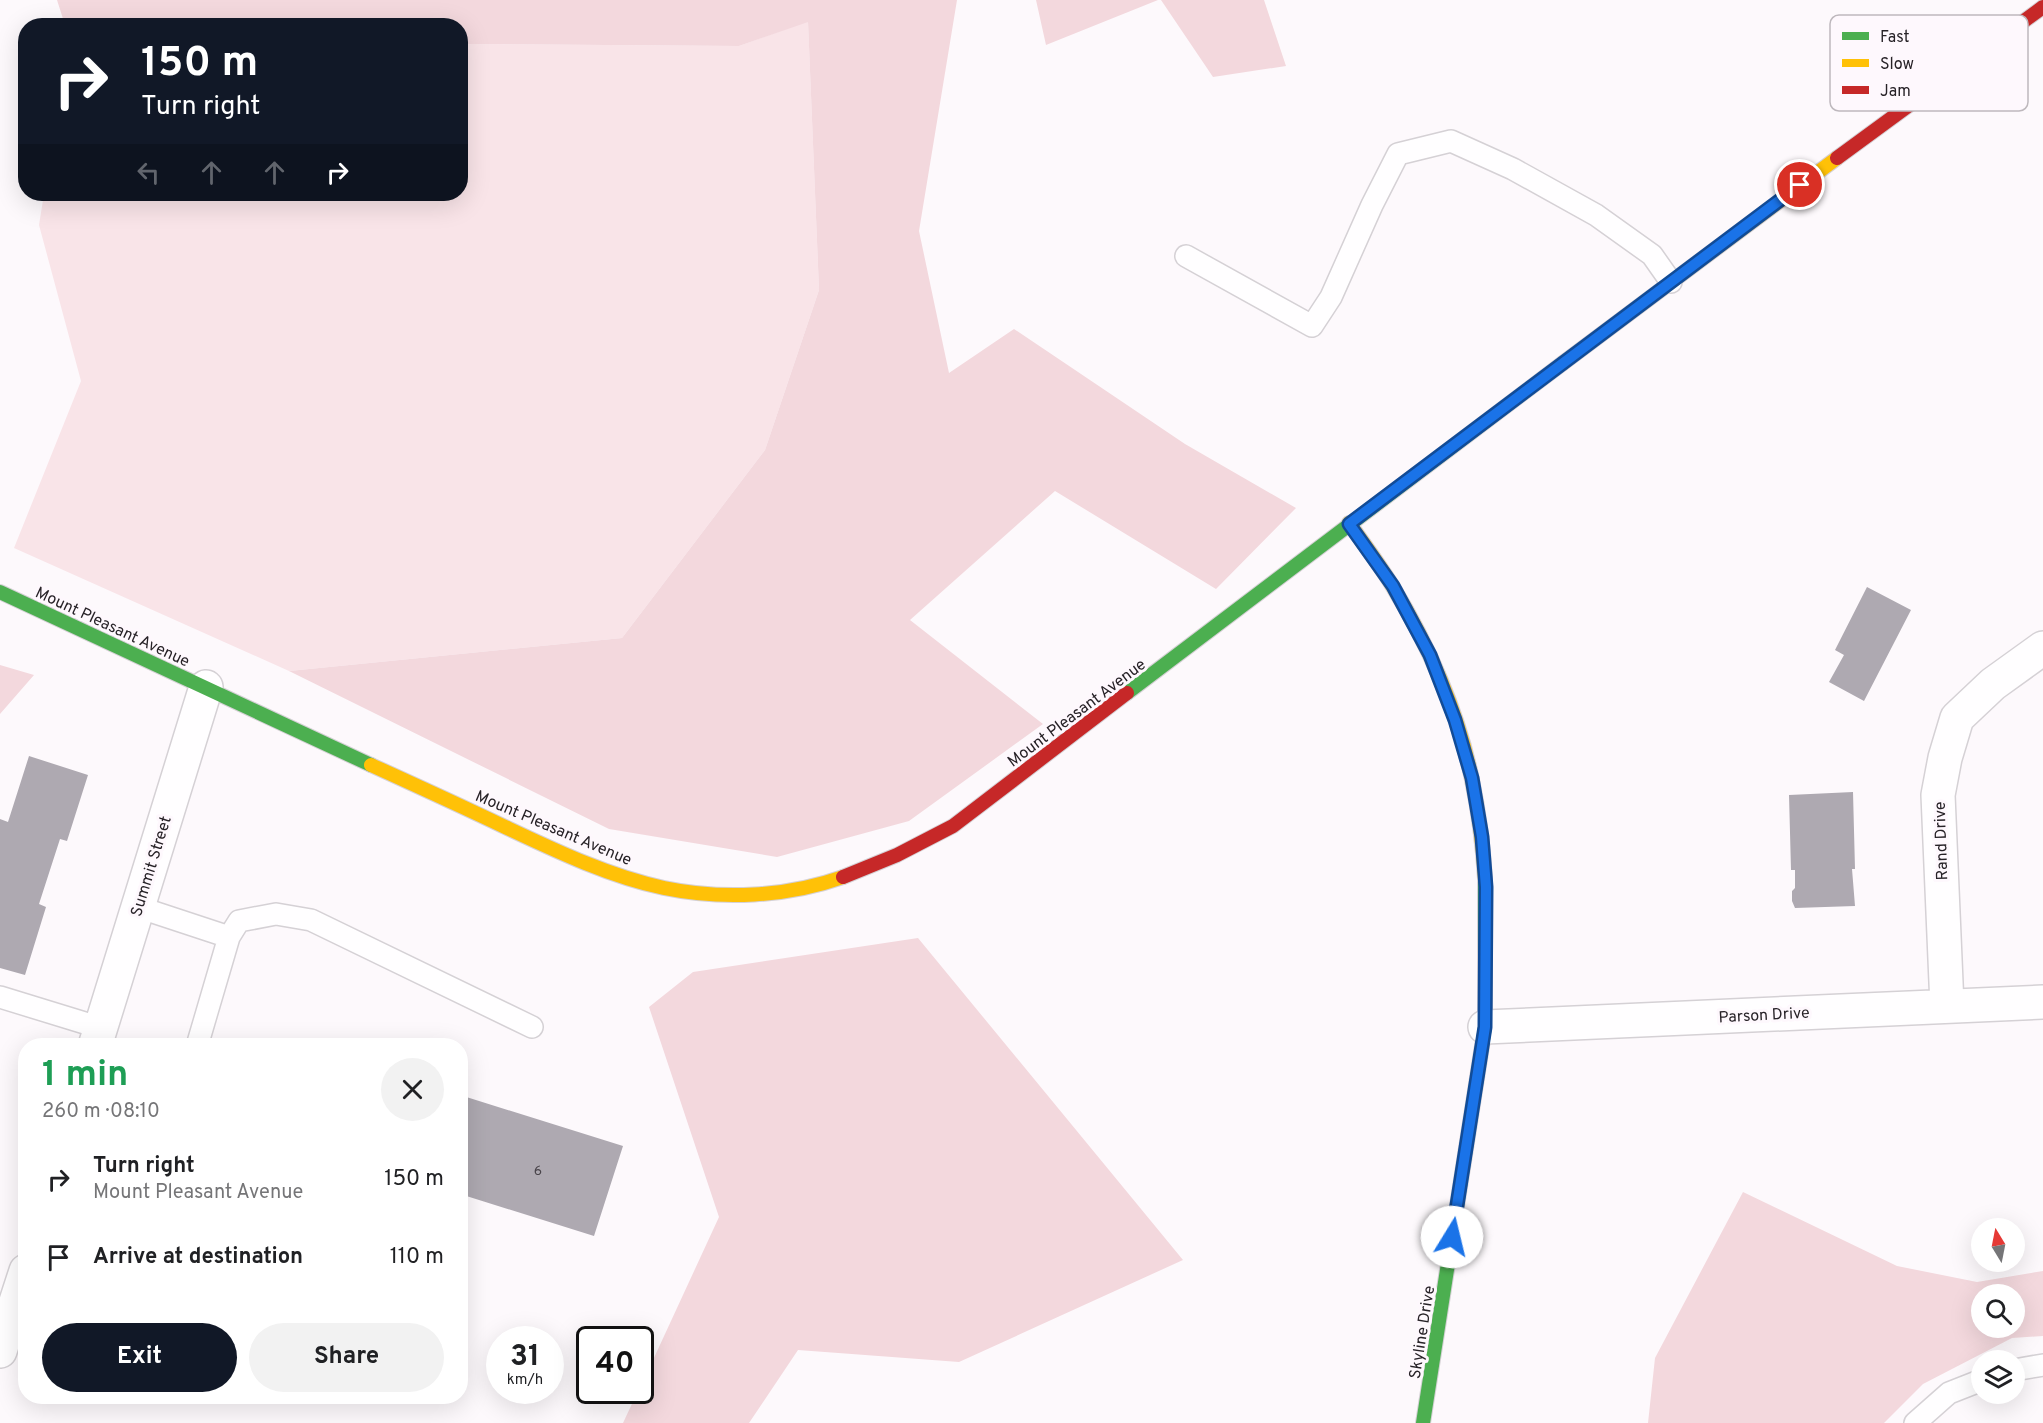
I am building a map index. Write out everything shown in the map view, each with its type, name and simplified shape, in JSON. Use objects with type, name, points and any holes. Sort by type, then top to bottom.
[{"type":"main road","name":"Mount Pleasant Avenue","points":[[2028,18],[2043,7]]},
{"type":"main road","name":"Mount Pleasant Avenue","points":[[0,591],[538,842],[619,875],[679,891],[735,895],[791,890],[846,876],[894,857],[953,826],[1349,524],[1901,111]]},
{"type":"main road","name":"Skyline Drive","points":[[1349,524],[1393,586],[1430,655],[1455,720],[1472,778],[1482,837],[1486,887],[1485,1027],[1423,1423]]},
{"type":"street","name":"Rand Drive","points":[[1947,1006],[1938,795],[1945,758],[1957,718],[1993,684],[2043,648]]},
{"type":"street","name":"Summit Street","points":[[98,1037],[206,687]]},
{"type":"street","name":"Parson Drive","points":[[1485,1027],[2043,1002]]},
{"type":"street","points":[[0,1351],[7,1305],[18,1285]]},
{"type":"lane","points":[[1186,256],[1312,326],[1331,297],[1398,154],[1451,141],[1513,169],[1596,215],[1652,255],[1671,282]]},
{"type":"lane","points":[[138,907],[230,937]]},
{"type":"lane","points":[[199,1038],[230,937],[239,921],[276,914],[311,920],[532,1027]]},
{"type":"lane","points":[[0,997],[98,1037]]},
{"type":"lane","points":[[2025,1368],[2043,1365]]},
{"type":"lane","points":[[1915,1423],[1948,1393],[1971,1384]]},
{"type":"shaded area","points":[[57,0],[957,0],[919,231],[949,373],[1014,329],[1185,444],[1296,508],[1216,589],[1055,491],[910,620],[1043,724],[909,821],[777,857],[609,829],[289,671],[622,638],[765,450],[819,290],[808,22],[739,46],[468,44],[468,18],[63,18]]},
{"type":"shaded area","points":[[1036,0],[1158,0],[1046,45]]},
{"type":"shaded area","points":[[1161,0],[1264,0],[1286,66],[1213,77]]},
{"type":"shaded area","points":[[808,21],[819,290],[765,450],[622,638],[289,671],[14,548],[81,381],[39,225],[43,201],[468,201],[468,44],[739,46]]},
{"type":"shaded area","points":[[0,665],[34,675],[0,714]]},
{"type":"shaded area","points":[[918,938],[1183,1260],[959,1362],[798,1350],[749,1423],[623,1423],[632,1404],[654,1404],[654,1358],[719,1217],[649,1007],[693,972]]},
{"type":"shaded area","points":[[1743,1192],[1897,1266],[1977,1282],[2043,1271],[2043,1336],[2025,1337],[2025,1284],[1971,1284],[1971,1338],[2012,1338],[1989,1350],[1971,1350],[1971,1359],[1923,1384],[1884,1423],[1648,1423],[1655,1358]]},
{"type":"building","points":[[1867,587],[1911,610],[1864,701],[1829,682],[1844,655],[1835,650]]},
{"type":"building","points":[[29,756],[88,775],[67,841],[60,839],[39,904],[46,907],[25,975],[0,968],[0,819],[8,822]]},
{"type":"building","points":[[1853,792],[1855,869],[1852,869],[1855,906],[1795,908],[1792,901],[1795,870],[1791,870],[1789,795]]},
{"type":"building","points":[[468,1098],[623,1146],[594,1236],[468,1197]]},
{"type":"traffic: fast","points":[[1127,693],[1563,363]]},
{"type":"traffic: fast","points":[[0,592],[371,765]]},
{"type":"traffic: fast","points":[[1423,1423],[1485,1027],[1485,879]]},
{"type":"traffic: slow","points":[[1563,363],[1837,158]]},
{"type":"traffic: slow","points":[[1349,523],[1383,571],[1406,609],[1451,705],[1474,792],[1485,879]]},
{"type":"traffic: slow","points":[[371,765],[582,861],[622,877],[664,888],[709,894],[754,894],[800,889],[843,877]]},
{"type":"traffic: jam","points":[[2028,18],[2043,7]]},
{"type":"traffic: jam","points":[[1837,158],[1901,111]]},
{"type":"traffic: jam","points":[[843,877],[897,855],[953,826],[1127,693]]},
{"type":"route","points":[[1452,1237],[1485,1027],[1486,887],[1482,837],[1472,778],[1455,720],[1430,655],[1393,586],[1349,524],[1800,185]]}]
